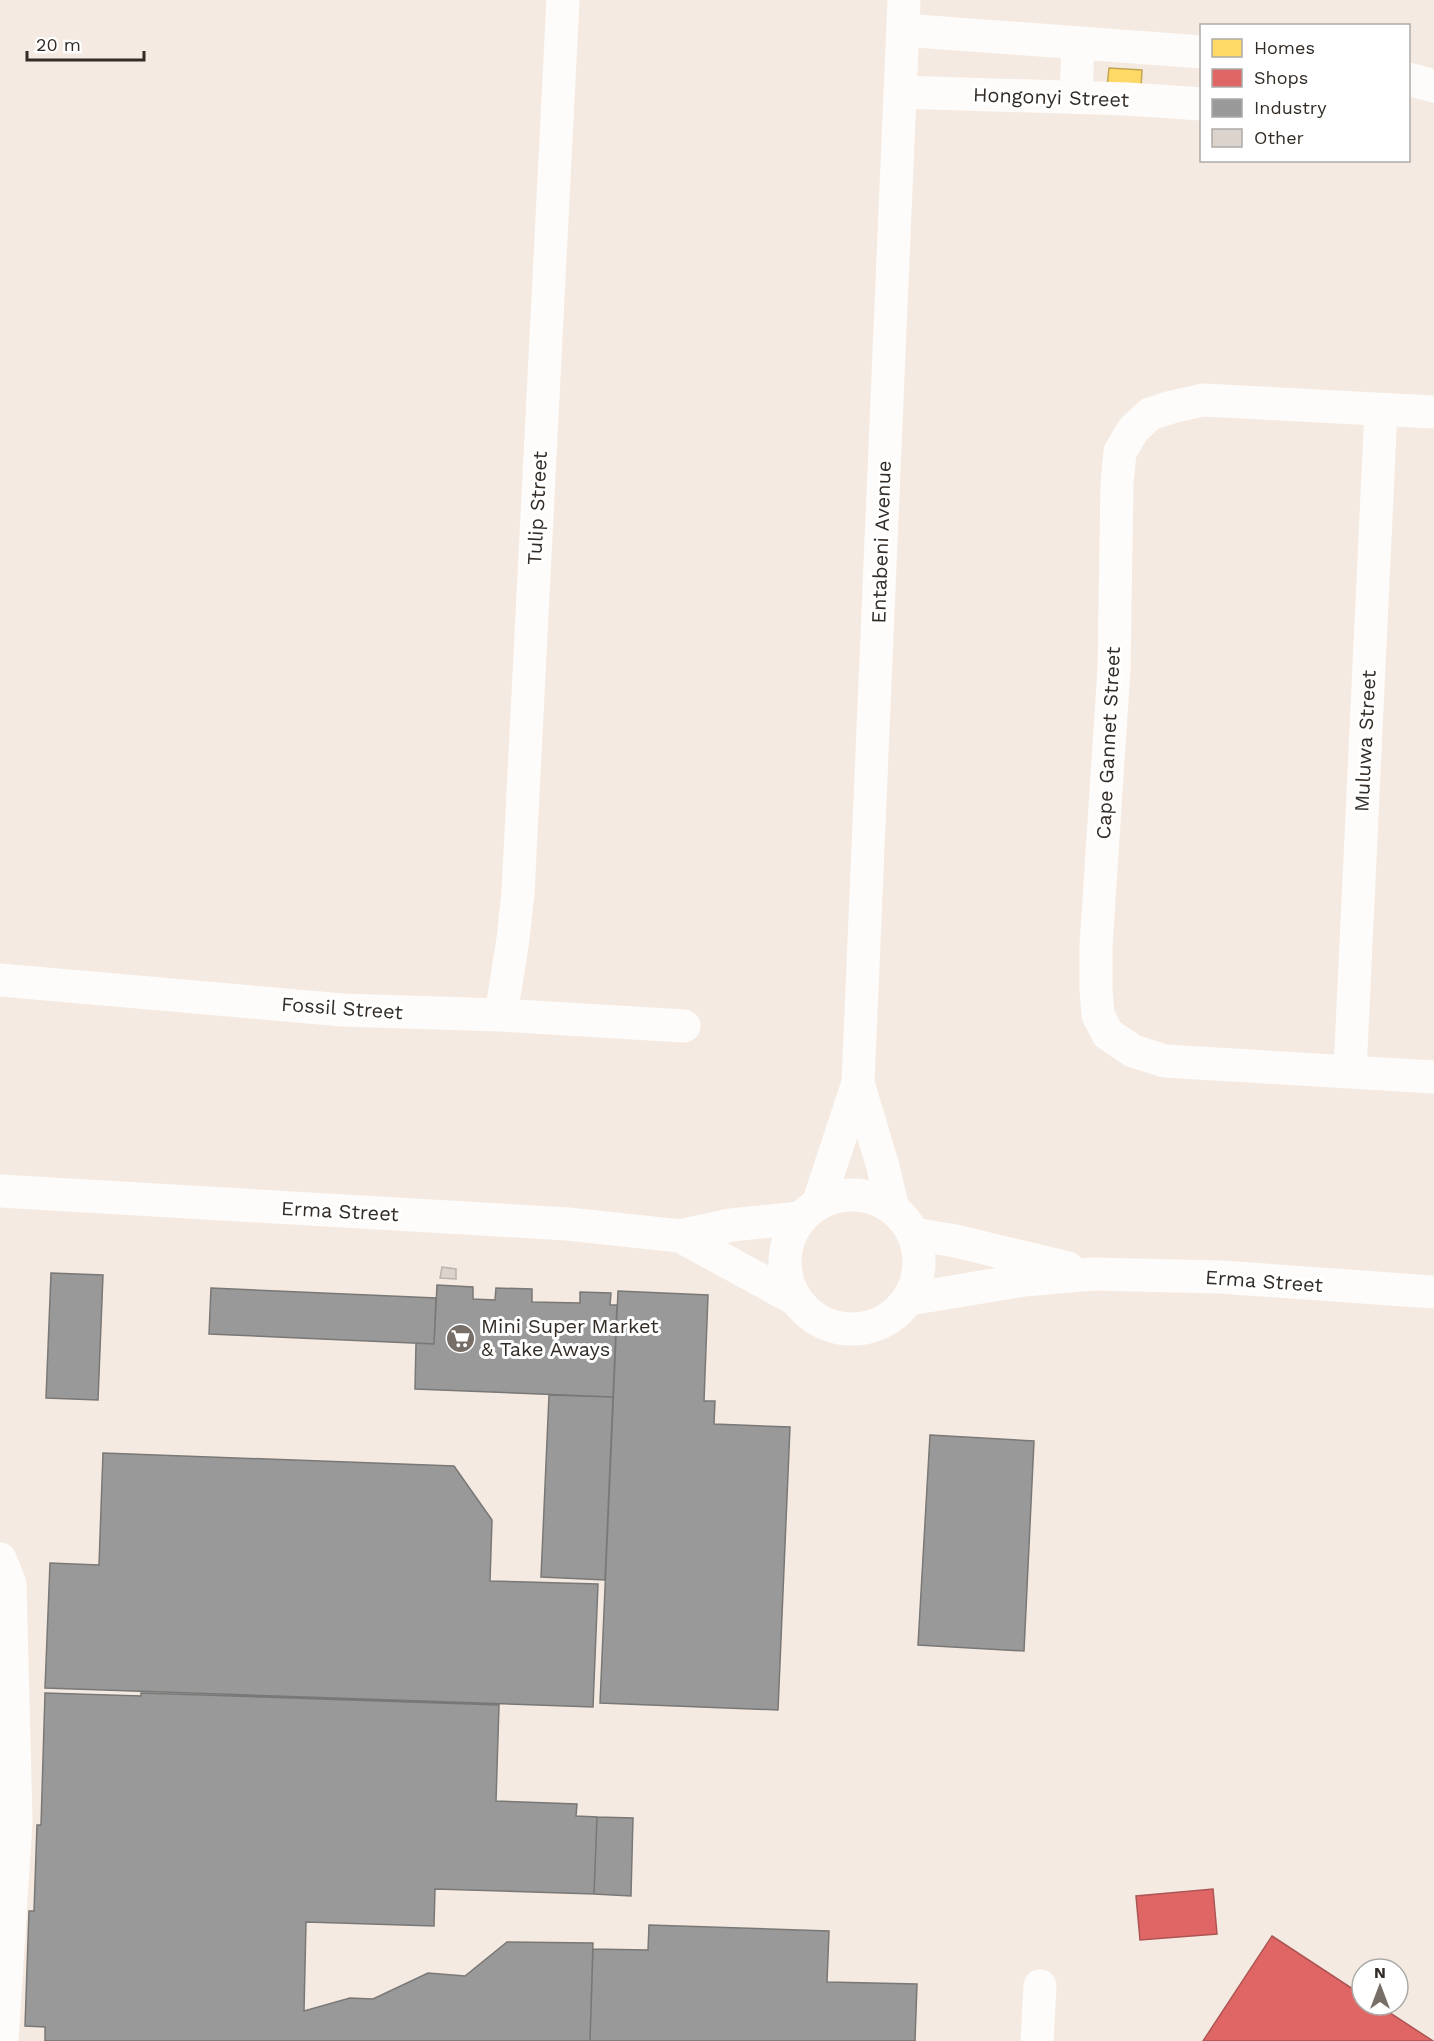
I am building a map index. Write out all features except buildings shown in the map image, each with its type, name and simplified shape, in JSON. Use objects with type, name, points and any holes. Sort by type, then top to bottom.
[{"type":"street","name":"Tulip Street","points":[[501,1016],[518,893],[563,0]]},
{"type":"street","points":[[903,15],[1078,43],[1192,51],[1192,103]]},
{"type":"street","name":"Entabeni Avenue","points":[[809,1211],[858,1083],[903,15]]},
{"type":"street","points":[[1076,97],[1078,43]]},
{"type":"street","points":[[1410,80],[1434,86]]},
{"type":"street","name":"Hongonyi Street","points":[[900,92],[1192,103]]},
{"type":"street","points":[[1410,96],[1434,92]]},
{"type":"street","name":"Cape Gannet Street","points":[[1434,412],[1203,400],[1172,406],[1150,414],[1132,430],[1120,452],[1117,483],[1114,669],[1096,946],[1098,1015],[1108,1034],[1132,1051],[1165,1061],[1434,1077]]},
{"type":"street","name":"Muluwa Street","points":[[1350,1072],[1381,410]]},
{"type":"street","name":"Fossil Street","points":[[0,980],[343,1010],[684,1026]]},
{"type":"street","name":"Entabeni Avenue","points":[[858,1083],[893,1209]]},
{"type":"street","name":"Erma Street","points":[[0,1191],[568,1224],[680,1236],[809,1211]]},
{"type":"street","points":[[862,1195],[883,1202],[902,1215],[914,1234],[920,1256],[918,1278],[909,1299],[894,1315],[875,1325],[854,1329],[831,1326],[812,1316],[797,1300],[787,1281],[784,1259],[789,1238],[809,1211],[839,1196],[862,1195]]},
{"type":"street","name":"Erma Street","points":[[914,1234],[955,1241],[1093,1274]]},
{"type":"street","name":"Erma Street","points":[[680,1236],[797,1300]]},
{"type":"street","name":"Erma Street","points":[[909,1299],[1024,1280],[1093,1274],[1220,1277],[1434,1292]]},
{"type":"street","points":[[0,1559],[10,1584],[16,1822],[2,2041]]},
{"type":"street","points":[[1037,2041],[1040,1986]]},
{"type":"place","name":"Mini Super Market & Take Aways","points":[[460,1338]]}]
